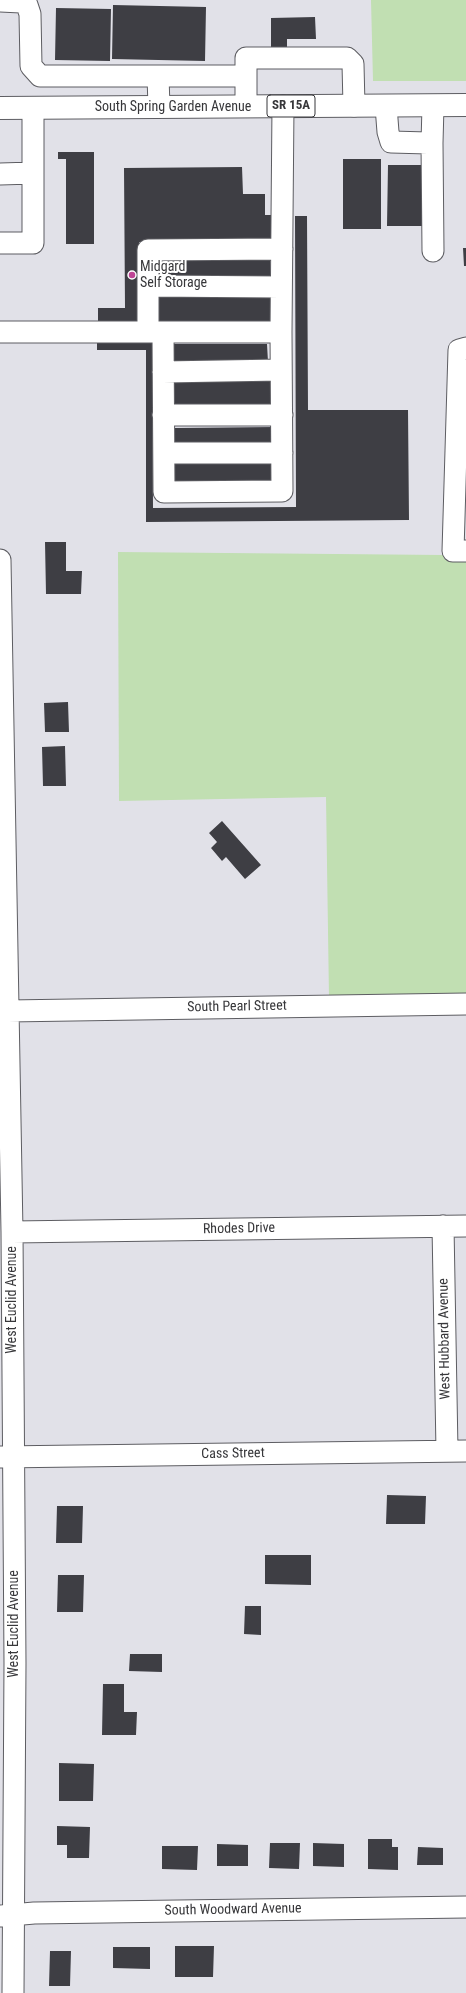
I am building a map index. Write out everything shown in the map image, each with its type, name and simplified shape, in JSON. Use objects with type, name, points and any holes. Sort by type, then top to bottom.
[{"type":"highway","name":"South Spring Garden Avenue","points":[[0,108],[466,105]]},
{"type":"street","points":[[0,1],[21,2],[27,5],[30,14],[31,66],[40,76],[246,76]]},
{"type":"street","points":[[246,106],[246,58],[347,58],[353,64],[354,106]]},
{"type":"street","points":[[158,76],[159,107]]},
{"type":"street","points":[[282,249],[148,250],[148,286],[163,372],[164,492],[282,491],[281,287],[282,249],[283,106]]},
{"type":"street","points":[[386,106],[388,132],[391,142],[432,143]]},
{"type":"street","points":[[433,106],[433,251]]},
{"type":"street","points":[[0,243],[33,243],[33,108]]},
{"type":"street","points":[[0,174],[33,173]]},
{"type":"street","points":[[148,286],[281,287]]},
{"type":"street","points":[[0,332],[281,332]]},
{"type":"street","points":[[459,552],[459,350],[466,348]]},
{"type":"street","points":[[163,372],[281,370]]},
{"type":"street","points":[[163,415],[282,415]]},
{"type":"street","points":[[164,453],[282,453]]},
{"type":"street","name":"West Euclid Avenue","points":[[0,560],[3,896],[8,1011],[4,1107],[12,1232],[6,1457],[15,1655],[7,1916],[14,1993]]},
{"type":"street","name":"South Pearl Street","points":[[8,1011],[466,1004]]},
{"type":"street","name":"West Hubbard Avenue","points":[[444,1226],[456,1451]]},
{"type":"street","name":"Rhodes Drive","points":[[12,1232],[466,1226]]},
{"type":"street","name":"Cass Street","points":[[6,1457],[456,1451]]},
{"type":"street","name":"South Woodward Avenue","points":[[7,1916],[34,1913],[466,1907]]},
{"type":"green space","points":[[371,0],[466,0],[466,81],[373,81]]},
{"type":"green space","points":[[118,552],[444,555],[444,559],[466,559],[466,996],[329,998],[326,797],[119,801]]},
{"type":"building","points":[[113,5],[206,7],[205,61],[112,59]]},
{"type":"building","points":[[56,8],[111,9],[110,61],[55,60]]},
{"type":"building","points":[[315,17],[316,39],[287,39],[287,48],[271,48],[271,18]]},
{"type":"building","points":[[58,152],[94,152],[94,244],[66,244],[66,159],[58,159]]},
{"type":"building","points":[[343,159],[381,159],[381,229],[343,229]]},
{"type":"building","points":[[388,165],[424,165],[424,226],[387,226]]},
{"type":"building","name":"Midgard Self Storage","points":[[242,167],[243,194],[265,194],[265,215],[271,215],[271,241],[139,242],[139,323],[98,323],[98,308],[125,308],[124,168]]},
{"type":"building","points":[[295,216],[307,216],[308,410],[408,410],[409,520],[146,522],[146,350],[97,350],[97,343],[152,343],[153,508],[296,507]]},
{"type":"building","points":[[463,248],[466,248],[466,266],[464,266]]},
{"type":"building","points":[[158,260],[270,260],[270,278],[158,278]]},
{"type":"building","points":[[159,297],[270,297],[270,322],[159,323]]},
{"type":"building","points":[[174,344],[267,344],[268,362],[174,363]]},
{"type":"building","points":[[274,381],[274,407],[175,408],[174,382]]},
{"type":"building","points":[[275,427],[275,445],[175,446],[175,428]]},
{"type":"building","points":[[274,463],[275,486],[175,486],[175,464]]},
{"type":"building","points":[[45,542],[66,542],[66,571],[82,571],[81,594],[46,594]]},
{"type":"building","points":[[68,702],[69,732],[45,732],[44,703]]},
{"type":"building","points":[[65,746],[66,786],[43,786],[42,747]]},
{"type":"building","points":[[222,821],[261,865],[245,879],[226,857],[222,861],[211,848],[217,842],[209,833]]},
{"type":"building","points":[[387,1495],[426,1496],[425,1524],[386,1524]]},
{"type":"building","points":[[57,1506],[83,1506],[82,1543],[56,1543]]},
{"type":"building","points":[[265,1555],[311,1555],[311,1585],[265,1584]]},
{"type":"building","points":[[58,1575],[84,1575],[83,1612],[57,1612]]},
{"type":"building","points":[[245,1606],[261,1606],[261,1635],[244,1634]]},
{"type":"building","points":[[130,1654],[162,1654],[162,1672],[129,1671]]},
{"type":"building","points":[[103,1684],[124,1684],[124,1712],[137,1712],[136,1735],[102,1735]]},
{"type":"building","points":[[59,1763],[94,1764],[93,1801],[59,1801]]},
{"type":"building","points":[[57,1826],[90,1827],[89,1858],[67,1858],[67,1845],[57,1845]]},
{"type":"building","points":[[368,1839],[392,1839],[392,1847],[398,1847],[398,1870],[368,1869]]},
{"type":"building","points":[[270,1843],[300,1843],[299,1869],[269,1868]]},
{"type":"building","points":[[313,1843],[344,1844],[344,1867],[313,1866]]},
{"type":"building","points":[[217,1844],[248,1845],[248,1866],[217,1866]]},
{"type":"building","points":[[162,1846],[198,1846],[197,1870],[162,1869]]},
{"type":"building","points":[[418,1847],[443,1848],[443,1865],[417,1865]]},
{"type":"building","points":[[175,1946],[214,1946],[213,1977],[175,1977]]},
{"type":"building","points":[[113,1947],[150,1947],[150,1969],[113,1968]]},
{"type":"building","points":[[50,1951],[71,1951],[70,1986],[49,1986]]},
{"type":"place","name":"Midgard Self Storage","points":[[132,275]]}]
